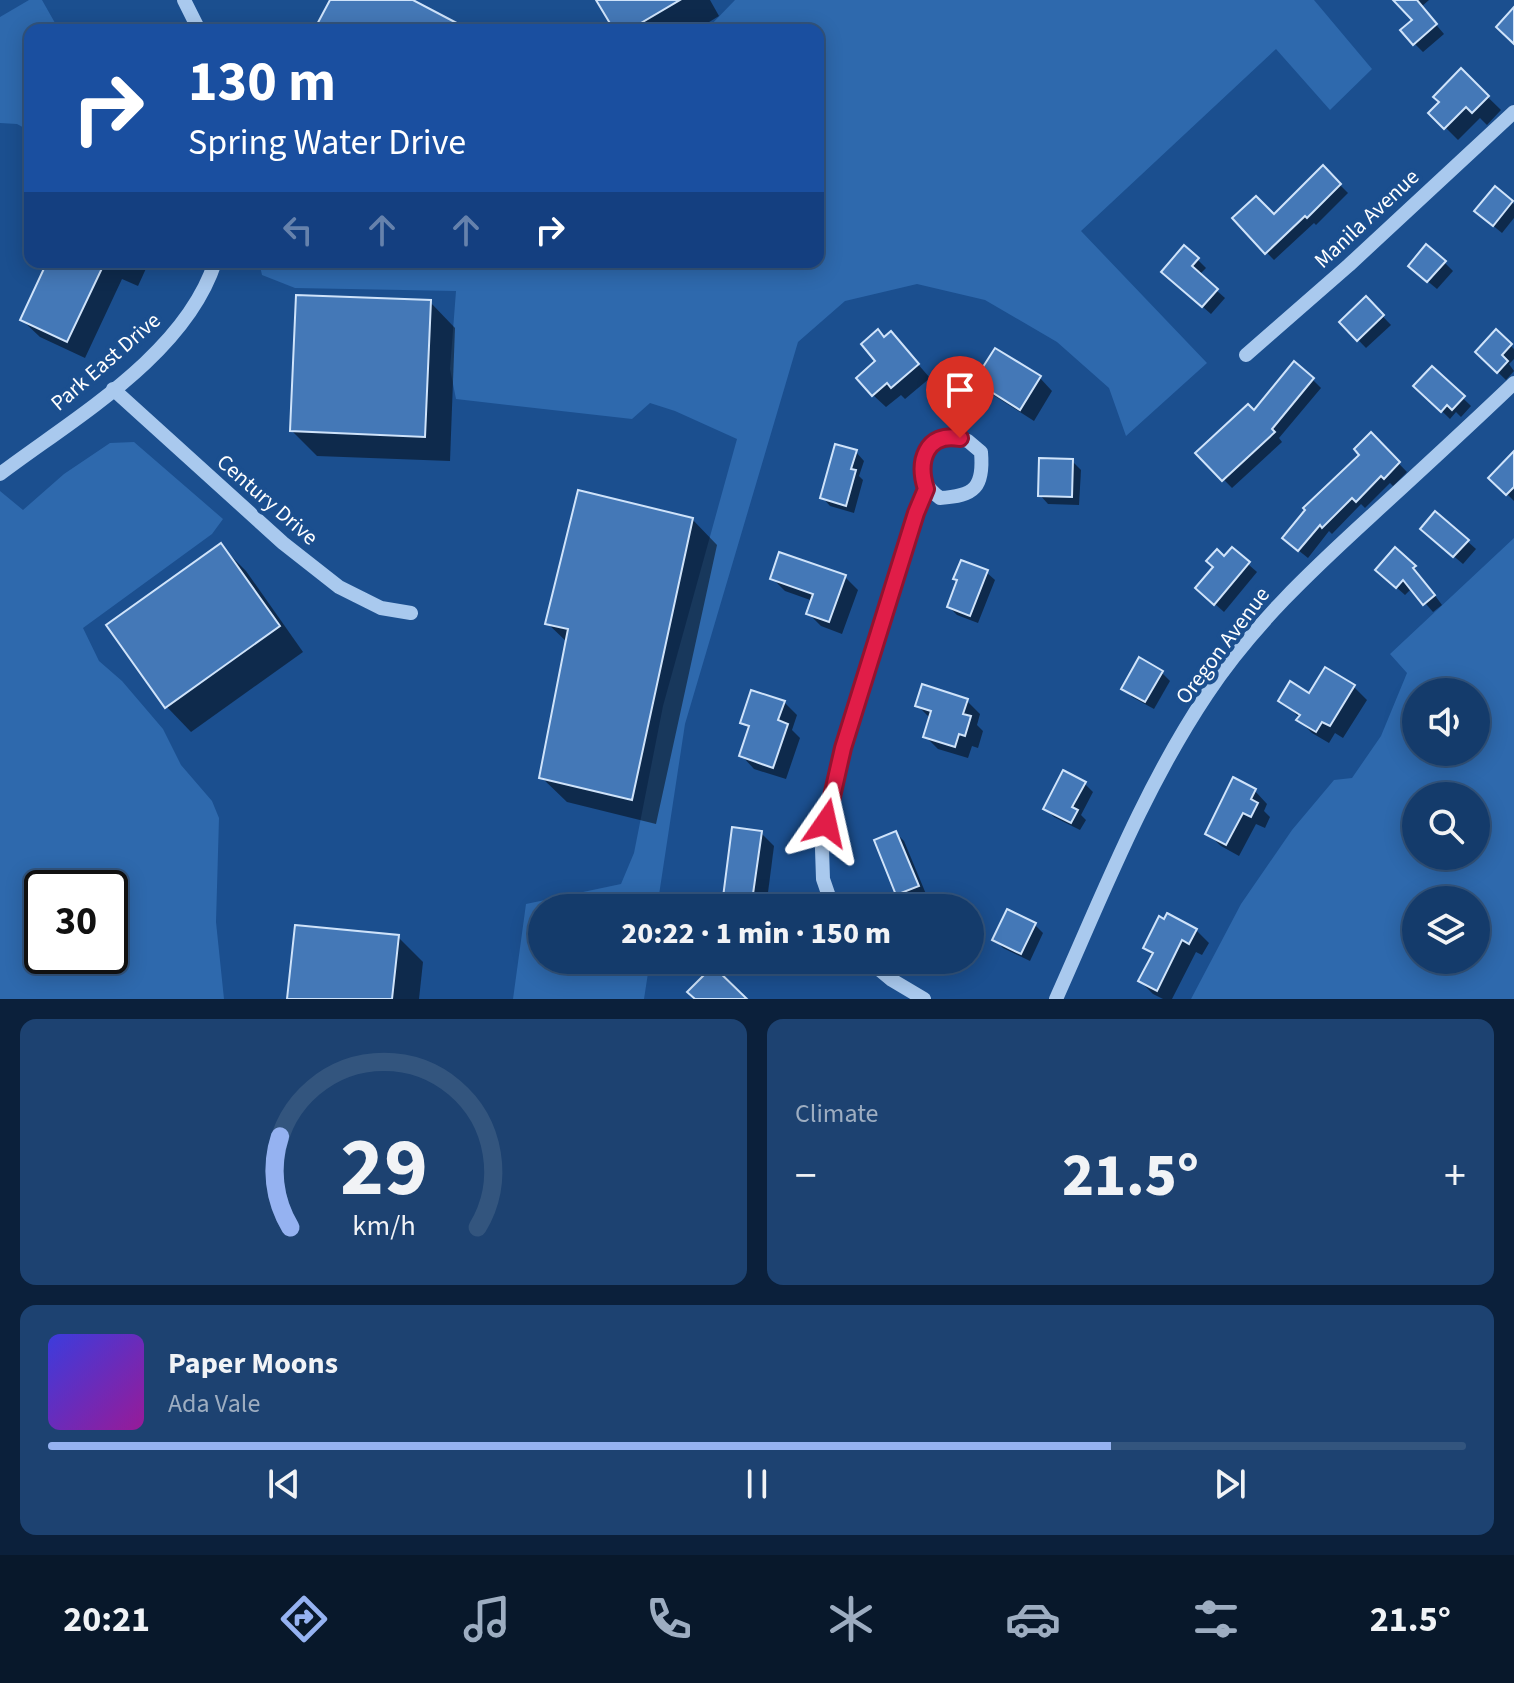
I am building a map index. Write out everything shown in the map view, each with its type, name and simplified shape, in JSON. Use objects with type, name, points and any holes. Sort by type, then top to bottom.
[{"type":"street","points":[[184,0],[196,24]]},
{"type":"street","name":"Manila Avenue","points":[[1246,355],[1349,265],[1514,112]]},
{"type":"street","name":"Park East Drive","points":[[0,474],[152,356],[186,319],[212,268]]},
{"type":"street","name":"Oregon Avenue","points":[[1056,999],[1121,852],[1166,764],[1207,694],[1300,581],[1514,383]]},
{"type":"street","name":"Century Drive","points":[[113,389],[283,543],[339,587],[381,608],[411,613]]},
{"type":"street","points":[[828,894],[823,879],[822,849],[831,797],[843,748],[926,489],[921,474],[922,458],[930,446],[943,438],[960,438],[981,452],[983,473],[977,485],[964,495],[940,498],[926,489]]},
{"type":"street","points":[[885,974],[924,999]]},
{"type":"shaded area","points":[[29,0],[42,0],[56,24],[24,24],[24,128],[0,123],[0,17]]},
{"type":"shaded area","points":[[735,0],[1314,0],[1372,69],[1330,110],[1276,49],[1081,231],[1207,363],[1126,436],[1109,388],[1057,342],[985,300],[917,284],[845,301],[798,342],[685,724],[659,894],[574,894],[621,884],[634,853],[663,706],[737,439],[650,403],[632,419],[456,399],[450,369],[456,291],[295,288],[262,275],[260,268],[824,268],[824,24],[712,24]]},
{"type":"shaded area","points":[[134,442],[223,519],[212,534],[83,628],[99,661],[122,681],[163,729],[181,765],[212,801],[219,818],[216,922],[224,999],[0,999],[0,491],[23,510],[64,474],[110,443]]},
{"type":"shaded area","points":[[1514,538],[1514,999],[1191,999],[1241,904],[1292,830],[1334,780],[1352,778],[1381,736],[1402,685],[1402,766],[1490,766],[1490,678],[1405,678],[1407,673],[1390,654]]},
{"type":"shaded area","points":[[526,904],[528,974],[648,974],[644,999],[513,999]]},
{"type":"building","points":[[330,0],[413,0],[459,24],[317,24]]},
{"type":"building","points":[[596,0],[680,0],[639,24],[610,24]]},
{"type":"building","points":[[1393,0],[1417,0],[1437,24],[1413,45],[1400,30],[1412,20]]},
{"type":"building","points":[[1514,7],[1514,44],[1496,27]]},
{"type":"building","points":[[1461,68],[1489,96],[1472,113],[1466,107],[1444,129],[1428,113],[1439,102],[1433,97]]},
{"type":"building","points":[[1323,165],[1341,184],[1265,254],[1232,218],[1256,196],[1274,214]]},
{"type":"building","points":[[1495,186],[1513,201],[1493,226],[1474,211]]},
{"type":"building","points":[[1426,244],[1446,261],[1427,282],[1408,266]]},
{"type":"building","points":[[1184,245],[1199,258],[1192,266],[1218,289],[1202,307],[1161,272]]},
{"type":"building","points":[[44,268],[102,268],[67,342],[20,320]]},
{"type":"building","points":[[296,295],[431,300],[425,437],[290,431]]},
{"type":"building","points":[[1366,296],[1384,315],[1357,341],[1339,322]]},
{"type":"building","points":[[878,329],[884,337],[891,331],[919,364],[891,388],[887,383],[872,396],[856,378],[875,361],[861,344]]},
{"type":"building","points":[[1496,329],[1512,344],[1502,355],[1508,361],[1497,373],[1475,352]]},
{"type":"building","points":[[995,348],[1041,376],[1020,410],[974,381]]},
{"type":"building","points":[[1294,361],[1314,378],[1272,429],[1275,432],[1222,481],[1195,453],[1248,404],[1254,410]]},
{"type":"building","points":[[1432,366],[1465,396],[1452,410],[1447,405],[1441,412],[1413,386]]},
{"type":"building","points":[[1371,432],[1400,462],[1384,479],[1381,476],[1356,502],[1352,498],[1322,528],[1320,525],[1298,551],[1282,538],[1305,510],[1303,508],[1359,455],[1354,449]]},
{"type":"building","points":[[835,444],[857,450],[851,469],[856,470],[846,506],[820,498]]},
{"type":"building","points":[[1514,451],[1514,487],[1506,495],[1488,478]]},
{"type":"building","points":[[1039,458],[1073,459],[1072,497],[1038,496]]},
{"type":"building","points":[[578,490],[693,518],[632,800],[539,778],[568,629],[545,624]]},
{"type":"building","points":[[1435,511],[1469,540],[1453,557],[1420,529]]},
{"type":"building","points":[[221,543],[280,626],[165,708],[106,625]]},
{"type":"building","points":[[1232,547],[1250,562],[1214,605],[1195,588],[1213,567],[1206,561],[1217,549],[1224,556]]},
{"type":"building","points":[[1395,547],[1416,566],[1413,568],[1435,595],[1423,605],[1403,580],[1396,588],[1375,570]]},
{"type":"building","points":[[779,552],[846,575],[829,622],[806,614],[813,594],[770,579]]},
{"type":"building","points":[[961,560],[988,570],[970,616],[947,607]]},
{"type":"building","points":[[1139,657],[1163,671],[1145,702],[1121,689]]},
{"type":"building","points":[[1325,667],[1355,685],[1330,726],[1322,722],[1316,732],[1296,720],[1300,715],[1278,701],[1290,681],[1309,693]]},
{"type":"building","points":[[922,684],[968,699],[963,714],[971,716],[965,736],[959,734],[955,747],[923,737],[931,711],[915,706]]},
{"type":"building","points":[[751,690],[785,701],[778,720],[788,724],[773,768],[739,756],[749,726],[740,723]]},
{"type":"building","points":[[1063,770],[1086,782],[1072,807],[1078,810],[1071,823],[1043,809]]},
{"type":"building","points":[[1233,777],[1256,789],[1251,799],[1258,803],[1251,817],[1243,813],[1226,845],[1205,834]]},
{"type":"building","points":[[732,827],[762,831],[753,894],[723,894]]},
{"type":"building","points":[[896,831],[919,886],[896,894],[874,840]]},
{"type":"building","points":[[1007,909],[1036,923],[1021,954],[992,940]]},
{"type":"building","points":[[1167,913],[1197,929],[1189,944],[1182,940],[1157,991],[1138,981],[1153,953],[1143,948],[1159,916],[1164,919]]},
{"type":"building","points":[[295,925],[399,935],[392,999],[287,999]]},
{"type":"building","points":[[705,974],[721,974],[747,999],[695,999],[687,992]]},
{"type":"route","points":[[826,823],[843,748],[926,489],[921,474],[922,458],[930,446],[943,438],[960,438]]}]
